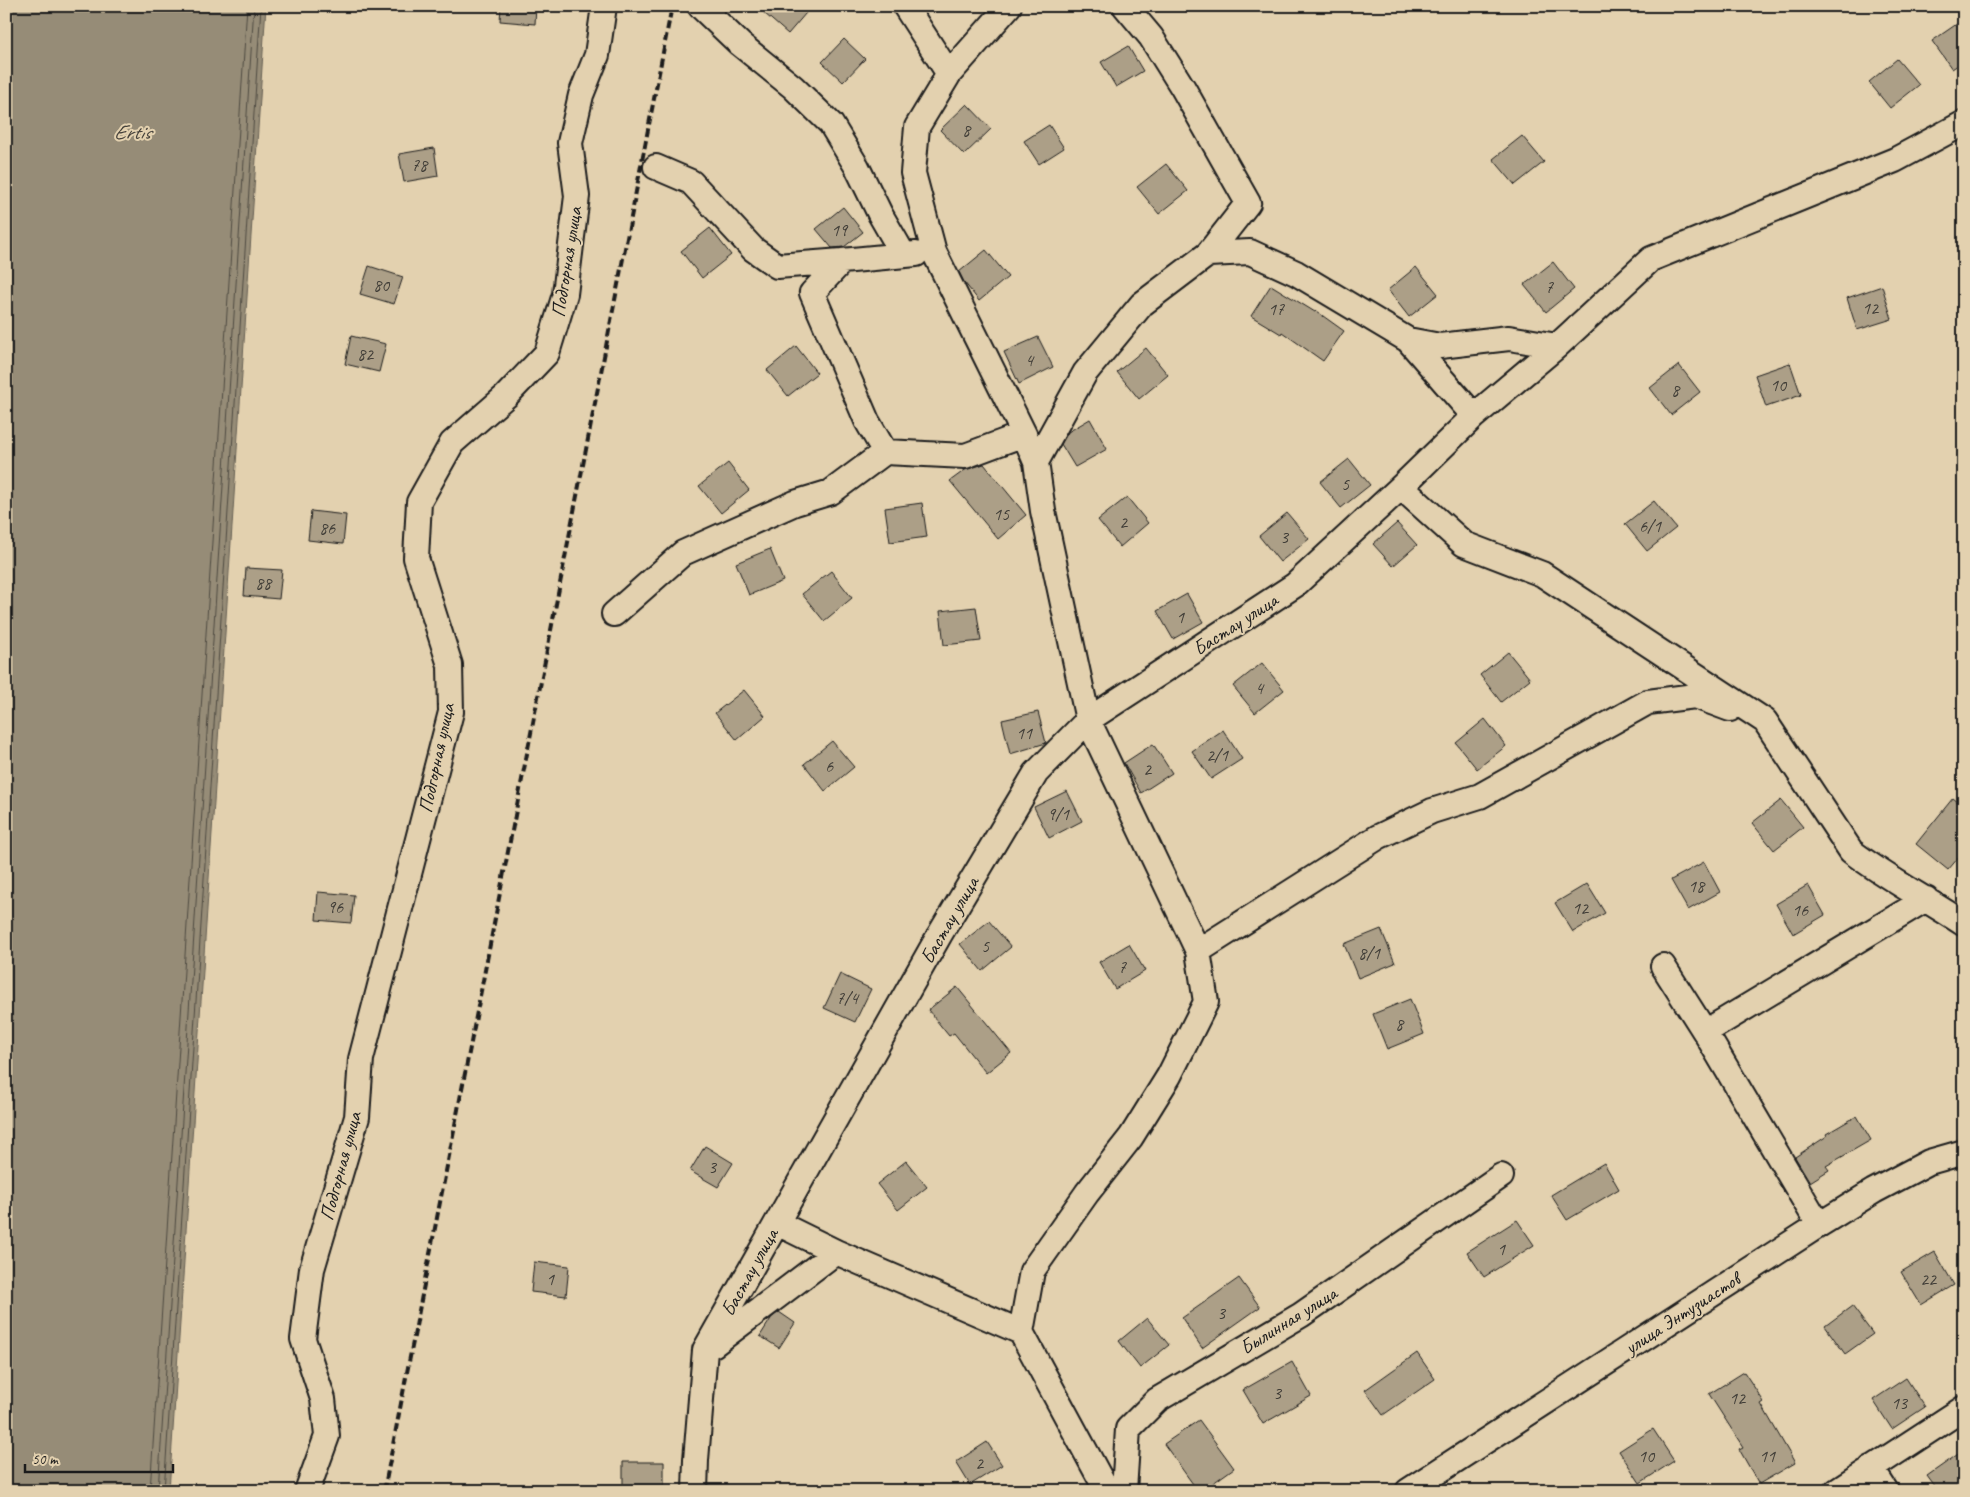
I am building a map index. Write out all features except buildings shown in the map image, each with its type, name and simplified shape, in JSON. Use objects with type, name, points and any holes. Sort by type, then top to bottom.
[{"type":"street","name":"Подгорная улица","points":[[307,1491],[327,1436],[323,1399],[303,1338],[312,1269],[357,1117],[361,1059],[450,712],[450,665],[416,558],[419,502],[452,443],[506,396],[548,353],[565,294],[577,196],[570,143],[582,95],[597,55],[604,6]]},
{"type":"street","points":[[700,6],[740,44],[793,87],[831,124],[857,167],[880,214],[903,254]]},
{"type":"street","points":[[905,6],[949,74]]},
{"type":"street","points":[[1009,6],[949,74],[917,127],[912,173],[934,252],[1036,462],[1043,511],[1088,720],[1198,952],[1206,1002],[1169,1076],[1131,1137],[1087,1193],[1032,1272],[1021,1332]]},
{"type":"street","points":[[1036,462],[1086,373],[1142,304],[1208,254],[1248,203],[1183,88],[1151,37],[1125,6]]},
{"type":"street","name":"Бастау улица","points":[[695,1491],[705,1350],[940,934],[1036,773],[1088,720],[1295,585],[1401,487],[1474,416],[1557,346],[1651,259],[1895,160],[1964,123]]},
{"type":"street","points":[[656,167],[691,182],[753,249],[777,266],[934,252]]},
{"type":"street","points":[[1208,254],[1250,252],[1296,273],[1408,340],[1474,416]]},
{"type":"street","points":[[842,261],[812,293],[867,421],[885,452]]},
{"type":"street","points":[[1408,340],[1440,346],[1510,338],[1557,346]]},
{"type":"street","points":[[614,614],[683,553],[795,503],[831,492],[885,452],[965,456],[1024,434]]},
{"type":"street","points":[[1401,487],[1464,544],[1542,574],[1765,721],[1851,851],[1866,863],[1964,924]]},
{"type":"street","points":[[1198,952],[1378,837],[1432,811],[1480,796],[1648,702],[1695,696],[1765,721]]},
{"type":"street","points":[[1705,1032],[1926,899]]},
{"type":"street","points":[[1664,966],[1819,1225]]},
{"type":"street","name":"улица Энтузиастов","points":[[1408,1491],[1874,1191],[1929,1162],[1964,1152]]},
{"type":"street","name":"Былинная улица","points":[[1124,1491],[1128,1429],[1157,1400],[1301,1315],[1501,1176]]},
{"type":"street","points":[[777,1222],[836,1252],[1021,1332],[1107,1491]]},
{"type":"street","points":[[705,1350],[836,1252]]},
{"type":"street","points":[[1837,1491],[1964,1408]]},
{"type":"street","points":[[1871,1468],[1886,1491]]},
{"type":"water","name":"Ertis","points":[[6,6],[266,6],[169,1491],[6,1491]]},
{"type":"railway","points":[[384,1491],[672,6]]}]
